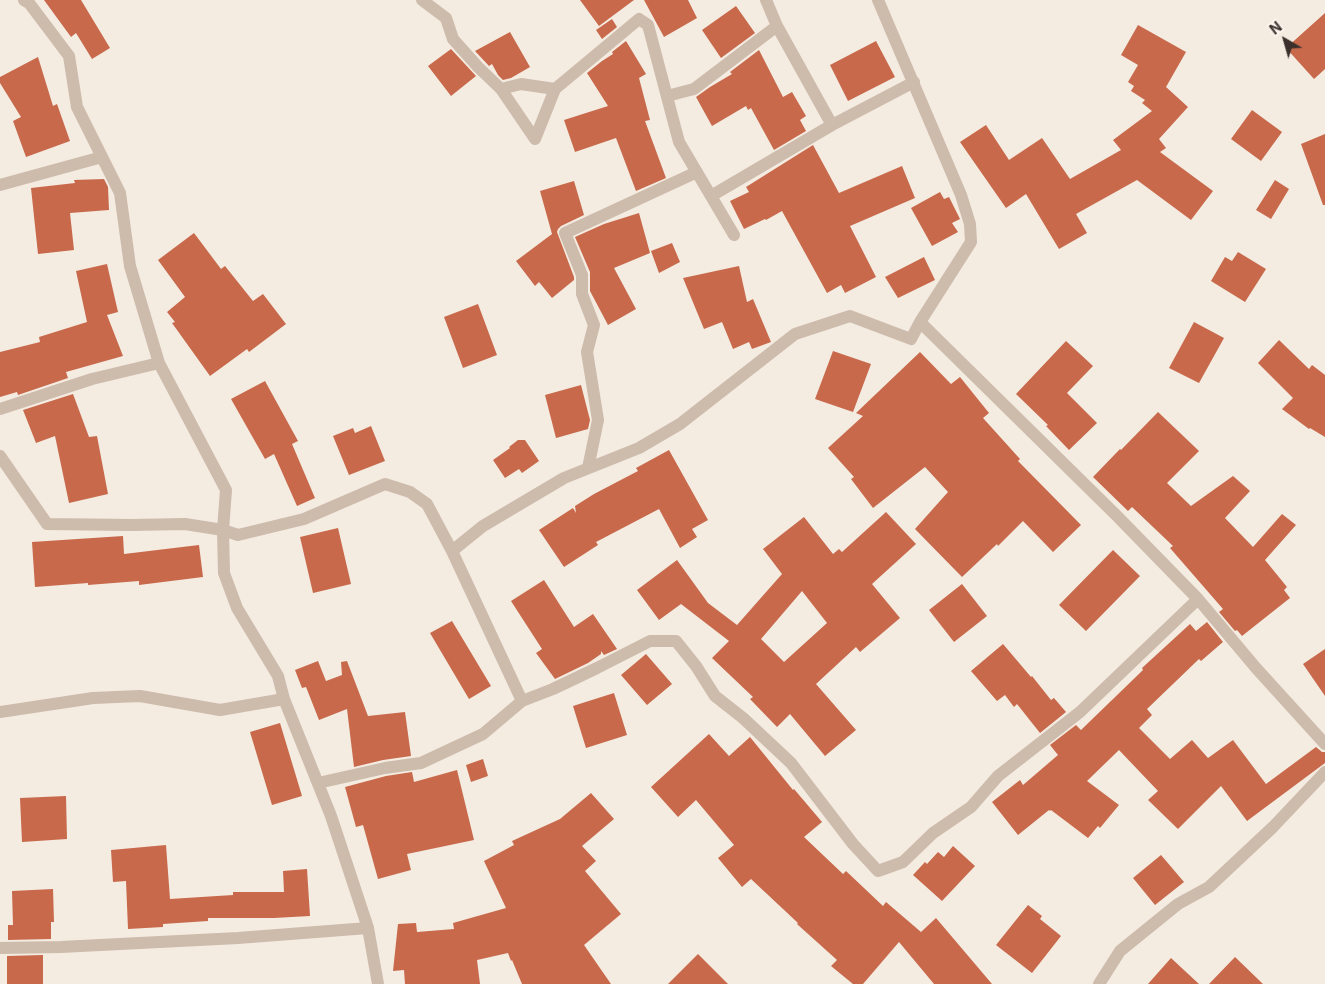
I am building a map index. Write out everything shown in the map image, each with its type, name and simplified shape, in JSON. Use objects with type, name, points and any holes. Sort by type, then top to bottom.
[{"type":"street","points":[[24,0],[69,56],[77,107],[120,193],[130,266],[158,363],[226,490],[223,530],[224,573],[237,608],[278,676],[284,699],[331,816],[368,928],[378,984]]},
{"type":"street","points":[[422,0],[446,18],[453,39],[501,89],[535,138],[555,89],[639,20],[648,25],[679,142],[734,235]]},
{"type":"street","points":[[766,0],[777,26],[832,125]]},
{"type":"street","points":[[452,551],[483,526],[564,478],[639,448],[680,424],[795,334],[850,316],[911,339],[971,242],[970,224],[962,195],[878,0]]},
{"type":"street","points":[[666,96],[694,89],[777,26]]},
{"type":"street","points":[[711,196],[832,125],[914,82]]},
{"type":"street","points":[[501,89],[521,84],[555,89]]},
{"type":"street","points":[[0,185],[102,157]]},
{"type":"street","points":[[588,468],[598,420],[587,352],[594,325],[582,294],[582,275],[565,233],[697,172]]},
{"type":"street","points":[[920,322],[1110,509],[1198,599],[1256,668],[1325,744]]},
{"type":"street","points":[[0,409],[92,380],[158,363]]},
{"type":"street","points":[[0,456],[47,524],[185,524],[223,530],[238,535],[304,519],[385,484],[410,492],[427,504],[452,551],[522,701]]},
{"type":"street","points":[[318,783],[385,768],[422,763],[483,734],[522,701],[580,676],[650,641],[676,641],[696,666],[715,696],[744,718],[791,763],[853,844],[878,871],[903,862],[934,833],[970,806],[998,776],[1080,712],[1198,599]]},
{"type":"street","points":[[0,712],[93,698],[140,696],[220,710],[284,699]]},
{"type":"street","points":[[1098,984],[1120,951],[1178,904],[1209,887],[1273,827],[1325,772]]},
{"type":"street","points":[[0,948],[71,947],[238,938],[368,928]]},
{"type":"building","points":[[44,0],[81,0],[110,48],[92,59],[76,33],[71,37]]},
{"type":"building","points":[[580,0],[634,0],[599,26]]},
{"type":"building","points":[[644,0],[688,0],[697,18],[664,37]]},
{"type":"building","points":[[736,6],[755,33],[721,58],[702,30]]},
{"type":"building","points":[[1325,13],[1325,69],[1314,79],[1286,48]]},
{"type":"building","points":[[612,19],[617,27],[602,39],[596,30]]},
{"type":"building","points":[[1138,25],[1186,52],[1166,87],[1188,107],[1159,139],[1166,148],[1160,152],[1213,191],[1191,220],[1137,180],[1076,214],[1087,233],[1059,249],[1026,194],[1006,208],[960,142],[986,125],[1009,160],[1042,138],[1070,179],[1121,150],[1113,140],[1152,111],[1142,103],[1145,100],[1131,91],[1134,86],[1128,82],[1138,65],[1121,55]]},
{"type":"building","points":[[510,32],[530,67],[511,78],[503,80],[492,64],[489,66],[475,51]]},
{"type":"building","points":[[626,41],[646,74],[639,78],[650,120],[645,121],[666,178],[636,191],[616,138],[575,152],[564,120],[608,106],[587,73],[613,54],[612,52]]},
{"type":"building","points":[[876,41],[895,77],[848,101],[830,65]]},
{"type":"building","points":[[451,49],[476,76],[451,96],[428,66]]},
{"type":"building","points":[[759,50],[783,97],[792,92],[806,116],[800,120],[806,131],[774,150],[751,108],[748,110],[746,106],[712,126],[696,97],[732,74],[730,72]]},
{"type":"building","points":[[38,57],[53,106],[57,104],[70,141],[26,157],[13,121],[21,117],[0,83],[0,77]]},
{"type":"building","points":[[1252,110],[1282,132],[1261,161],[1231,139]]},
{"type":"building","points":[[1325,134],[1325,205],[1323,205],[1301,144]]},
{"type":"building","points":[[813,145],[839,193],[902,166],[915,198],[850,226],[876,277],[845,293],[841,285],[827,293],[782,211],[744,229],[730,201],[749,192],[746,187]]},
{"type":"building","points":[[104,179],[108,187],[109,210],[70,213],[74,250],[38,254],[31,188],[75,183],[74,180]]},
{"type":"building","points":[[1275,180],[1289,189],[1271,219],[1256,210]]},
{"type":"building","points":[[574,181],[584,215],[561,226],[557,232],[574,280],[552,298],[539,282],[535,286],[516,261],[552,234],[540,191]]},
{"type":"building","points":[[940,192],[944,199],[949,197],[960,219],[952,223],[958,232],[932,246],[911,208]]},
{"type":"building","points":[[639,213],[650,253],[614,268],[636,309],[608,325],[590,291],[590,272],[575,237],[604,224]]},
{"type":"building","points":[[194,233],[221,269],[225,266],[253,301],[263,294],[286,324],[249,352],[247,349],[210,376],[172,323],[175,322],[167,312],[185,297],[158,260]]},
{"type":"building","points":[[672,243],[680,262],[659,273],[651,251]]},
{"type":"building","points":[[1238,252],[1266,269],[1245,302],[1211,281],[1225,257],[1232,261]]},
{"type":"building","points":[[924,257],[935,280],[898,298],[885,277]]},
{"type":"building","points":[[107,264],[118,312],[107,315],[123,356],[66,372],[68,378],[18,395],[17,392],[0,397],[0,352],[40,342],[39,337],[87,322],[76,271]]},
{"type":"building","points":[[739,266],[747,302],[753,299],[771,342],[752,349],[749,342],[733,349],[722,322],[704,329],[683,278]]},
{"type":"building","points":[[478,304],[497,355],[463,368],[444,317]]},
{"type":"building","points":[[1194,322],[1224,338],[1199,383],[1169,368]]},
{"type":"building","points":[[1279,340],[1309,369],[1312,365],[1325,375],[1325,437],[1309,429],[1282,409],[1293,398],[1258,363]]},
{"type":"building","points":[[1066,341],[1093,366],[1067,393],[1097,423],[1069,450],[1046,426],[1048,425],[1016,394]]},
{"type":"building","points":[[833,351],[871,364],[853,412],[815,399]]},
{"type":"building","points":[[920,352],[951,384],[960,377],[989,413],[983,418],[1020,459],[1018,461],[1081,525],[1053,552],[1023,521],[998,546],[997,544],[962,577],[915,529],[948,492],[925,467],[873,508],[851,479],[854,477],[828,448],[863,416],[856,413]]},
{"type":"building","points":[[265,381],[298,441],[292,444],[315,498],[297,506],[274,454],[265,459],[231,399]]},
{"type":"building","points":[[581,385],[590,420],[588,429],[556,438],[545,395]]},
{"type":"building","points":[[73,394],[89,437],[97,436],[108,494],[69,503],[55,436],[36,443],[23,410]]},
{"type":"building","points":[[1158,412],[1199,451],[1167,483],[1191,506],[1233,476],[1250,491],[1225,518],[1253,547],[1282,514],[1296,525],[1265,560],[1287,587],[1284,590],[1290,598],[1242,636],[1237,630],[1235,631],[1219,612],[1223,609],[1170,548],[1173,546],[1132,507],[1128,511],[1093,477]]},
{"type":"building","points":[[371,426],[385,461],[349,475],[333,436],[353,428],[355,433]]},
{"type":"building","points":[[518,440],[525,440],[539,461],[522,473],[519,469],[505,478],[493,460]]},
{"type":"building","points":[[669,450],[708,520],[692,529],[697,537],[680,548],[659,509],[596,542],[598,545],[564,567],[539,530],[573,508],[576,513],[575,506],[638,471],[636,468]]},
{"type":"building","points":[[886,512],[916,544],[872,584],[900,618],[860,652],[856,647],[816,684],[856,730],[825,756],[790,714],[777,727],[750,699],[753,697],[712,658],[729,641],[681,604],[659,620],[637,590],[677,560],[708,603],[737,625],[782,574],[763,549],[804,517],[833,554],[839,549],[842,552]],"holes":[[[802,591],[827,623],[784,662],[761,639]]]},
{"type":"building","points":[[338,528],[351,584],[313,593],[300,537]]},
{"type":"building","points":[[123,536],[124,554],[199,545],[203,577],[139,585],[139,581],[35,587],[32,542]]},
{"type":"building","points":[[1113,550],[1140,576],[1086,631],[1059,605]]},
{"type":"building","points":[[544,580],[574,627],[593,614],[617,649],[604,655],[601,651],[601,654],[588,663],[555,679],[536,653],[542,649],[511,601]]},
{"type":"building","points":[[962,584],[987,616],[954,642],[929,610]]},
{"type":"building","points":[[452,621],[491,686],[469,699],[430,633]]},
{"type":"building","points":[[1207,622],[1223,642],[1201,661],[1199,659],[1147,709],[1152,715],[1139,728],[1170,759],[1192,740],[1208,758],[1233,740],[1266,784],[1316,747],[1325,752],[1325,763],[1247,821],[1221,786],[1178,829],[1148,800],[1158,791],[1119,750],[1087,781],[1119,805],[1100,828],[1098,826],[1088,838],[1049,810],[1018,835],[992,802],[1020,780],[1023,785],[1058,755],[1050,745],[1076,725],[1081,730],[1143,670],[1142,668],[1190,624],[1196,631]]},
{"type":"building","points":[[1003,644],[1051,700],[1054,698],[1066,712],[1040,733],[1017,704],[1014,707],[1005,695],[997,701],[971,671]]},
{"type":"building","points":[[1325,649],[1325,696],[1303,664]]},
{"type":"building","points":[[646,654],[672,684],[647,705],[621,675]]},
{"type":"building","points":[[318,661],[326,681],[342,675],[341,662],[347,661],[368,716],[405,712],[411,756],[354,767],[347,709],[319,720],[306,687],[302,688],[295,670]]},
{"type":"building","points":[[614,693],[627,735],[586,748],[573,706]]},
{"type":"building","points":[[280,723],[302,796],[272,805],[250,732]]},
{"type":"building","points":[[709,734],[729,756],[750,737],[822,822],[804,837],[843,874],[846,871],[883,906],[886,902],[921,932],[936,918],[992,984],[934,984],[899,942],[863,984],[853,984],[831,966],[837,960],[751,879],[742,887],[718,858],[734,845],[696,800],[678,817],[651,787]]},
{"type":"building","points":[[483,759],[488,776],[471,782],[466,765]]},
{"type":"building","points":[[457,770],[474,840],[407,854],[411,870],[378,879],[363,825],[356,827],[345,787],[386,776],[412,772],[414,782]]},
{"type":"building","points":[[591,793],[614,819],[582,846],[596,861],[585,871],[621,914],[584,945],[611,984],[522,984],[508,953],[477,960],[480,984],[405,984],[404,970],[393,971],[398,924],[416,923],[417,932],[454,929],[453,923],[506,908],[484,861],[514,845],[512,841],[560,819]]},
{"type":"building","points":[[66,796],[67,839],[22,842],[20,798]]},
{"type":"building","points":[[166,845],[170,899],[233,895],[233,892],[284,892],[283,871],[307,869],[310,916],[208,918],[208,921],[128,929],[126,881],[113,882],[111,850]]},
{"type":"building","points":[[953,846],[975,866],[942,901],[913,875],[938,852],[944,857]]},
{"type":"building","points":[[1161,855],[1184,882],[1155,905],[1133,878]]},
{"type":"building","points":[[53,889],[54,922],[51,922],[51,939],[8,940],[8,925],[13,925],[12,891]]},
{"type":"building","points":[[1028,905],[1042,916],[1040,919],[1061,936],[1032,973],[996,945]]},
{"type":"building","points":[[698,954],[728,984],[668,984]]},
{"type":"building","points":[[43,955],[43,984],[7,984],[7,956]]},
{"type":"building","points":[[1235,957],[1263,984],[1209,984]]},
{"type":"building","points":[[1171,958],[1199,984],[1148,984]]}]
